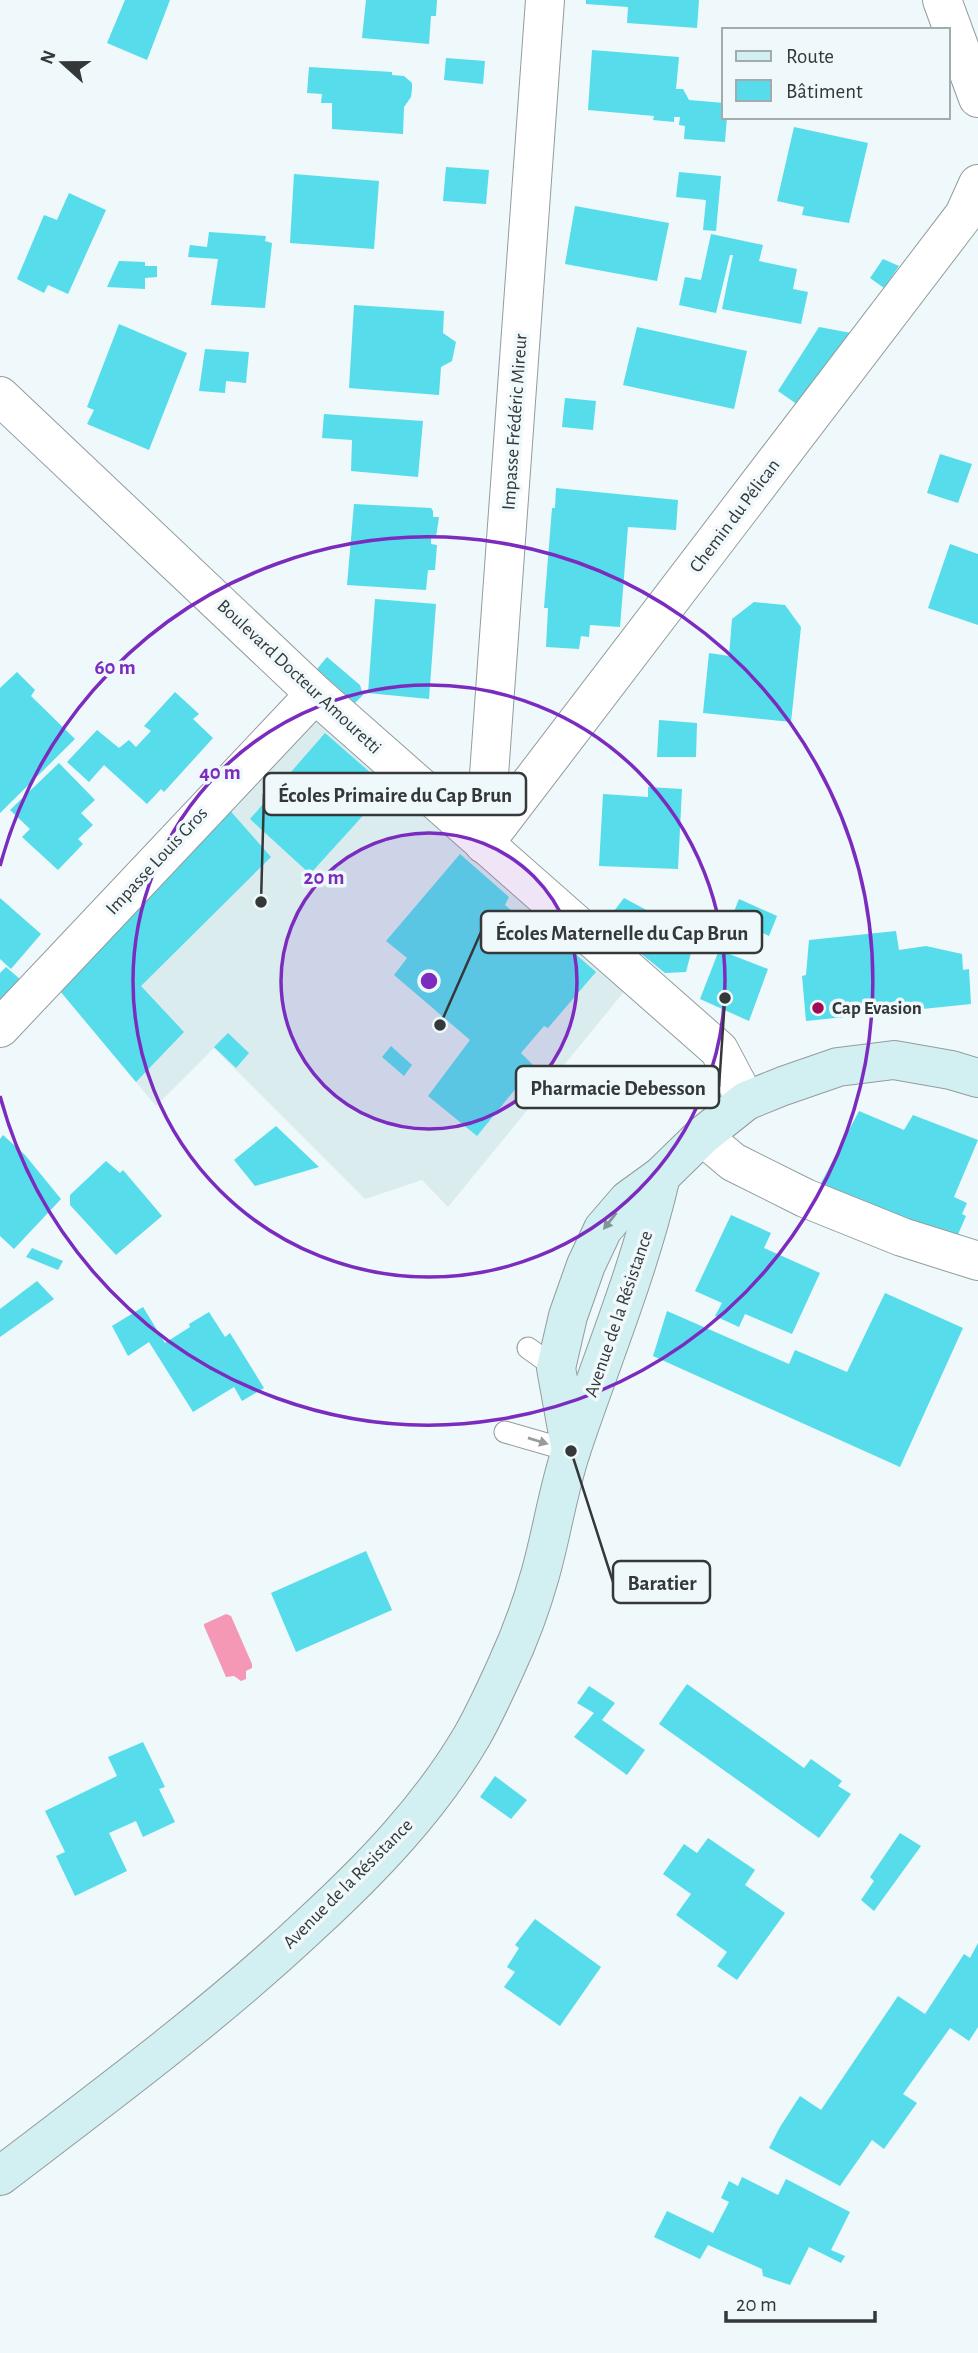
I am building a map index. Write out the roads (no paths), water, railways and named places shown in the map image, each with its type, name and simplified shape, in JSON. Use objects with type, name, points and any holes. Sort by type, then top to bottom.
[{"type":"street","name":"Impasse Frédéric Mireur","points":[[484,844],[545,0]]},
{"type":"street","points":[[942,0],[978,98]]},
{"type":"street","name":"Chemin du Pélican","points":[[484,844],[964,215],[978,184]]},
{"type":"street","name":"Boulevard Docteur Amouretti","points":[[0,397],[315,694],[719,1050],[746,1101]]},
{"type":"street","name":"Impasse Louis Gros","points":[[0,1028],[315,694]]},
{"type":"street","name":"Avenue de la Résistance","points":[[571,1451],[542,1358],[568,1316],[586,1265],[603,1230],[628,1200],[746,1101],[838,1067],[894,1060],[951,1070],[978,1078]]},
{"type":"street","points":[[702,1136],[733,1163],[805,1198],[902,1237],[978,1261]]},
{"type":"street","name":"Avenue de la Résistance","points":[[0,2176],[224,2003],[332,1905],[396,1840],[423,1807],[472,1737],[506,1667],[540,1575],[571,1451],[647,1234],[661,1175]]},
{"type":"lane","points":[[542,1358],[575,1383],[588,1405]]},
{"type":"lane","points":[[505,1432],[571,1451]]},
{"type":"place","name":"Écoles Primaire du Cap Brun","points":[[261,902]]},
{"type":"place","name":"Pharmacie Debesson","points":[[725,998]]},
{"type":"place","name":"Cap Evasion","points":[[818,1008]]},
{"type":"place","name":"Écoles Maternelle du Cap Brun","points":[[440,1025]]},
{"type":"place","name":"Baratier","points":[[571,1451]]}]
